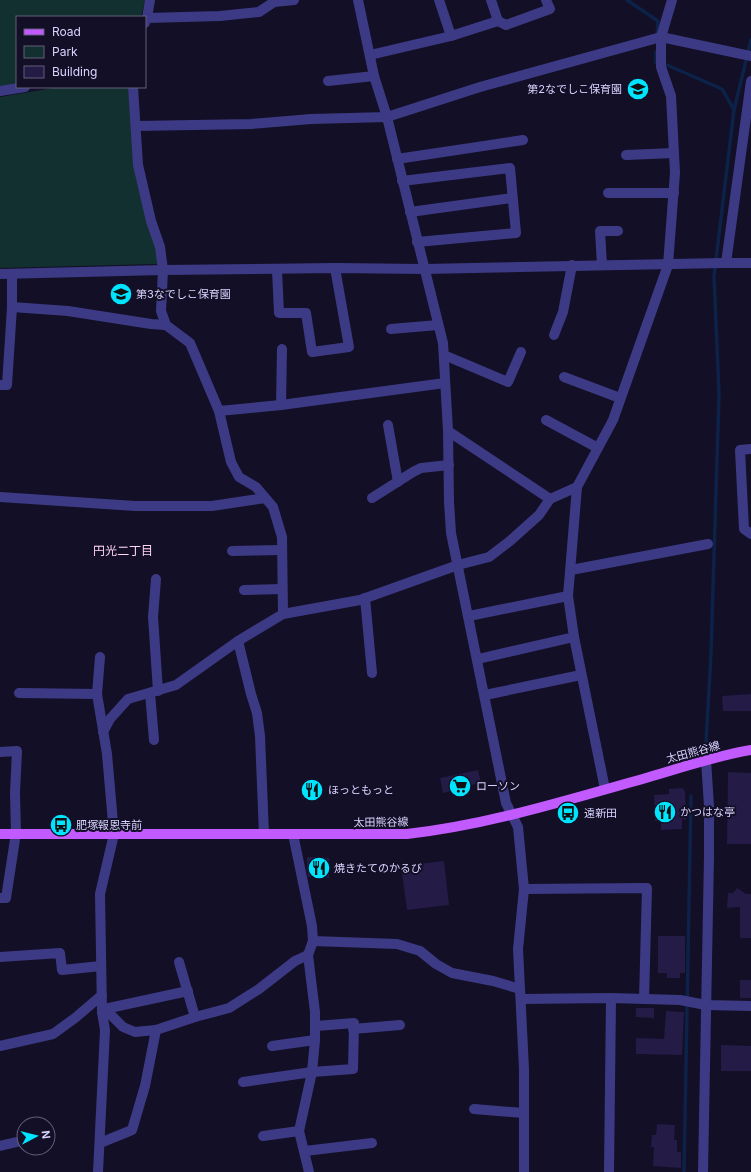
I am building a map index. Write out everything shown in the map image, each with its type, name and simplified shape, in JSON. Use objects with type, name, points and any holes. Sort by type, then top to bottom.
[{"type":"main road","name":"太田熊谷線","points":[[0,834],[407,834],[443,830],[512,815],[706,760],[751,750]]},
{"type":"street","points":[[150,0],[146,20],[220,16],[259,12],[274,2],[294,0]]},
{"type":"street","points":[[358,0],[374,76],[387,117],[443,342],[448,431],[451,532],[478,659],[506,803],[518,826],[524,889],[518,949],[524,1069],[524,1172]]},
{"type":"street","points":[[439,0],[451,36]]},
{"type":"street","points":[[491,0],[498,21]]},
{"type":"street","points":[[370,55],[451,36],[498,21],[506,25],[550,9],[546,0]]},
{"type":"street","points":[[606,789],[574,637],[568,596],[577,487],[613,420],[668,265],[675,173],[671,96],[661,67],[661,37],[672,0]]},
{"type":"street","points":[[136,126],[251,124],[312,119],[387,117],[487,85],[661,37],[751,56]]},
{"type":"street","points":[[328,81],[374,76]]},
{"type":"street","points":[[724,263],[748,115],[751,81]]},
{"type":"street","points":[[0,91],[19,88]]},
{"type":"street","points":[[133,88],[138,165],[151,221],[160,247],[163,270],[161,311],[166,325]]},
{"type":"street","points":[[397,158],[523,140]]},
{"type":"street","points":[[626,156],[674,153]]},
{"type":"street","points":[[402,182],[510,168],[516,233],[417,242]]},
{"type":"street","points":[[608,193],[674,193]]},
{"type":"street","points":[[410,212],[512,198]]},
{"type":"street","points":[[602,265],[600,231],[618,231]]},
{"type":"street","points":[[0,274],[163,270],[277,270],[335,268],[424,269],[751,263]]},
{"type":"street","points":[[554,335],[563,312],[572,266]]},
{"type":"street","points":[[277,270],[279,313],[306,313],[312,352],[350,347],[335,268]]},
{"type":"street","points":[[0,385],[7,385],[12,307],[12,274]]},
{"type":"street","points":[[12,307],[68,311],[166,325],[190,343],[219,410],[231,462],[239,477],[256,487],[272,507],[282,537],[283,614]]},
{"type":"street","points":[[391,330],[438,325]]},
{"type":"street","points":[[281,405],[282,349]]},
{"type":"street","points":[[444,355],[508,382],[521,352]]},
{"type":"street","points":[[564,377],[620,398]]},
{"type":"street","points":[[219,410],[281,405],[445,383]]},
{"type":"street","points":[[546,420],[598,448]]},
{"type":"street","points":[[388,425],[398,482]]},
{"type":"street","points":[[448,431],[550,499]]},
{"type":"street","points":[[751,449],[740,450],[744,529],[751,534]]},
{"type":"street","points":[[372,498],[421,468],[449,465]]},
{"type":"street","points":[[103,732],[110,719],[128,699],[176,685],[238,641],[283,614],[365,598],[458,565],[489,557],[510,542],[539,515],[550,499],[577,487]]},
{"type":"street","points":[[0,498],[135,506],[212,506],[265,498]]},
{"type":"street","points":[[571,570],[708,544]]},
{"type":"street","points":[[232,551],[282,550]]},
{"type":"street","points":[[154,740],[153,617],[156,578]]},
{"type":"street","points":[[244,590],[282,589]]},
{"type":"street","points":[[469,616],[568,596]]},
{"type":"street","points":[[365,598],[372,673]]},
{"type":"street","points":[[478,659],[574,637]]},
{"type":"street","points":[[238,641],[257,713],[260,736],[264,834]]},
{"type":"street","points":[[98,1172],[105,1030],[102,1012],[100,894],[114,834],[107,754],[97,694],[100,657]]},
{"type":"street","points":[[485,695],[582,674]]},
{"type":"street","points":[[19,693],[97,694]]},
{"type":"street","points":[[0,752],[17,751],[15,793],[16,833],[6,898],[0,898]]},
{"type":"street","points":[[702,1172],[709,827],[706,760]]},
{"type":"street","points":[[293,834],[312,926],[313,941],[308,955],[315,1012],[315,1040],[312,1072],[299,1130],[309,1172]]},
{"type":"street","points":[[524,889],[647,888],[644,999]]},
{"type":"street","points":[[313,941],[397,944],[420,950],[436,964],[452,973],[493,981],[520,994],[680,1000],[706,1005],[751,1006]]},
{"type":"street","points":[[0,957],[60,953],[62,970],[102,966]]},
{"type":"street","points":[[102,1012],[111,1015],[123,1027],[135,1032],[156,1030],[229,1008],[259,989],[295,961],[308,955]]},
{"type":"street","points":[[179,962],[195,1017]]},
{"type":"street","points":[[102,1012],[109,1008],[188,992]]},
{"type":"street","points":[[0,1046],[53,1034],[102,995]]},
{"type":"street","points":[[609,1172],[611,998]]},
{"type":"street","points":[[243,1082],[312,1072],[353,1069],[354,1023],[316,1026]]},
{"type":"street","points":[[354,1030],[400,1025]]},
{"type":"street","points":[[100,1143],[132,1130],[145,1086],[156,1030]]},
{"type":"street","points":[[272,1046],[315,1040]]},
{"type":"street","points":[[474,1109],[523,1113]]},
{"type":"street","points":[[263,1136],[299,1130]]},
{"type":"street","points":[[0,1146],[16,1142]]},
{"type":"street","points":[[305,1151],[372,1143]]},
{"type":"green space","points":[[0,0],[145,0],[141,16],[16,16],[16,84],[0,87]]},
{"type":"green space","points":[[53,88],[128,88],[136,178],[153,235],[158,264],[0,268],[0,97]]},
{"type":"building","points":[[751,694],[751,711],[723,711],[722,696]]},
{"type":"building","points":[[478,770],[481,783],[471,785],[471,787],[443,793],[440,778]]},
{"type":"building","points":[[728,772],[751,773],[751,844],[727,844]]},
{"type":"building","points":[[319,780],[321,796],[303,799],[302,790],[306,789],[305,782]]},
{"type":"building","points":[[682,788],[685,791],[686,820],[682,819],[682,829],[661,830],[661,821],[655,821],[654,795],[669,794],[669,789]]},
{"type":"building","points":[[307,857],[329,858],[329,878],[308,877]]},
{"type":"building","points":[[444,861],[449,905],[407,910],[401,866]]},
{"type":"building","points":[[737,888],[746,894],[751,894],[751,938],[740,938],[740,907],[727,908],[728,893],[733,893]]},
{"type":"building","points":[[658,936],[685,936],[685,973],[680,973],[680,978],[667,978],[667,973],[658,973]]},
{"type":"building","points":[[740,980],[751,980],[751,998],[740,998]]},
{"type":"building","points":[[636,1008],[654,1008],[654,1018],[636,1017]]},
{"type":"building","points":[[666,1011],[684,1012],[682,1055],[636,1054],[636,1038],[664,1039]]},
{"type":"building","points":[[721,1045],[751,1046],[751,1071],[721,1071]]},
{"type":"building","points":[[657,1124],[675,1125],[674,1140],[677,1140],[677,1152],[681,1152],[681,1168],[653,1166],[654,1147],[651,1147],[652,1135],[656,1135]]},
{"type":"waterway","points":[[627,0],[658,21],[657,36]]},
{"type":"waterway","points":[[706,742],[711,654],[719,394],[714,276],[734,110],[751,40]]},
{"type":"waterway","points":[[656,52],[656,63],[667,65],[722,89],[734,110]]},
{"type":"waterway","points":[[684,1172],[691,796]]},
{"type":"place","name":"第2なでしこ保育園","points":[[638,89]]},
{"type":"place","name":"第3なでしこ保育園","points":[[121,294]]},
{"type":"place","name":"ローソン","points":[[460,786]]},
{"type":"place","name":"ほっともっと","points":[[312,790]]},
{"type":"place","name":"かつはな亭","points":[[665,812]]},
{"type":"place","name":"遠新田","points":[[568,813]]},
{"type":"place","name":"肥塚報恩寺前","points":[[61,825]]},
{"type":"place","name":"焼きたてのかるび","points":[[319,868]]},
{"type":"district","name":"円光二丁目","points":[[123,551]]}]
